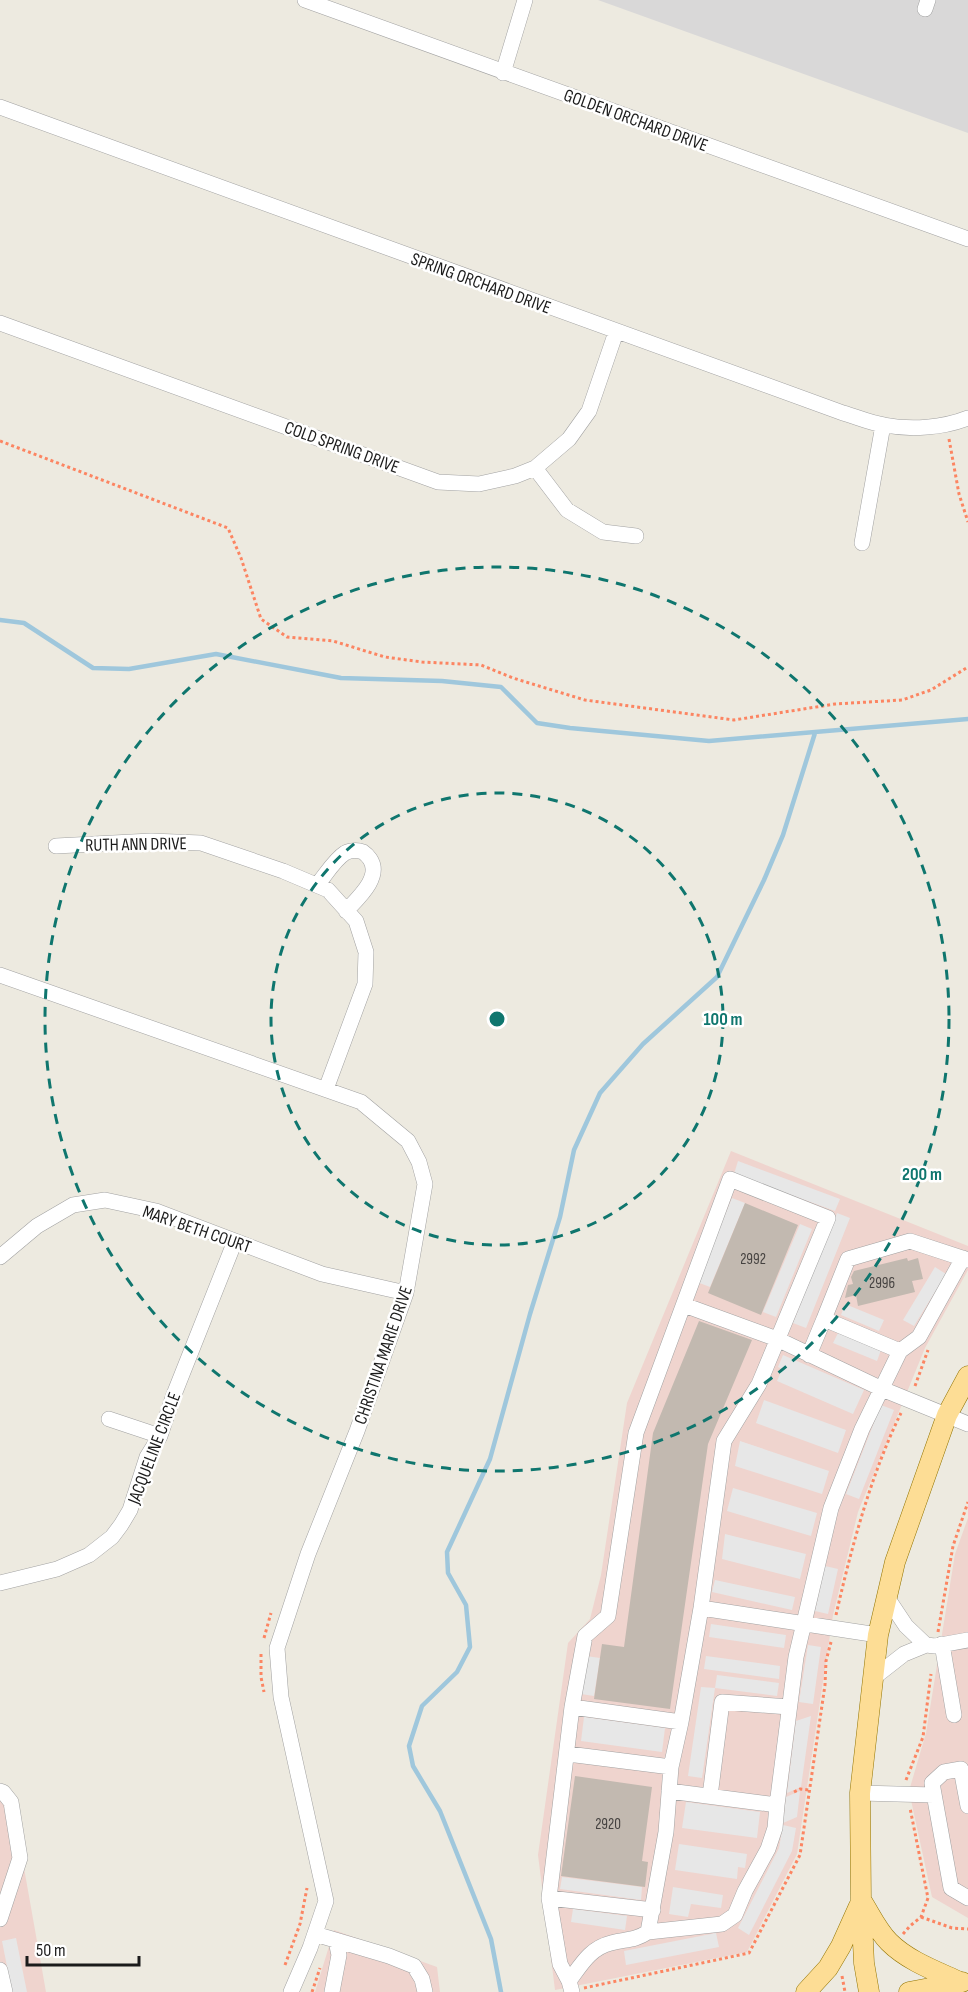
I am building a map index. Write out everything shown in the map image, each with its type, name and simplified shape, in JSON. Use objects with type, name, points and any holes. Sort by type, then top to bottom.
[{"type":"main road","points":[[869,1992],[864,1963],[861,1900],[860,1793],[878,1635],[895,1562],[947,1415],[968,1376]]},
{"type":"main road","points":[[861,1900],[878,1928],[890,1942],[909,1957],[960,1985]]},
{"type":"main road","points":[[806,1992],[828,1968],[841,1946],[861,1900]]},
{"type":"main road","points":[[909,1992],[960,1985]]},
{"type":"street","name":"GOLDEN ORCHARD DRIVE","points":[[305,0],[502,73],[968,239]]},
{"type":"street","points":[[502,73],[525,0]]},
{"type":"street","name":"SPRING ORCHARD DRIVE","points":[[0,107],[843,413],[883,425],[920,428],[968,418]]},
{"type":"street","name":"COLD SPRING DRIVE","points":[[0,323],[438,482],[479,484],[515,476],[535,468],[569,439],[589,411],[616,332]]},
{"type":"street","points":[[862,543],[883,425]]},
{"type":"street","points":[[535,468],[567,510],[603,532],[636,536]]},
{"type":"street","name":"RUTH ANN DRIVE","points":[[56,846],[152,842],[201,843],[283,871],[328,890],[356,921],[366,952],[365,984],[326,1089]]},
{"type":"street","points":[[316,885],[345,853],[363,852],[368,856],[373,864],[374,873],[368,885],[346,910]]},
{"type":"street","name":"CHRISTINA MARIE DRIVE","points":[[0,975],[362,1102],[408,1142],[419,1161],[425,1184],[406,1293],[357,1431],[308,1554],[277,1648],[281,1697],[326,1901],[291,1992]]},
{"type":"street","points":[[571,1988],[561,1965],[549,1898],[572,1707],[585,1636],[608,1616],[636,1433],[730,1179],[828,1218],[759,1384],[724,1441],[701,1608],[671,1767],[666,1832],[648,1932]]},
{"type":"street","name":"MARY BETH COURT","points":[[0,1257],[37,1226],[73,1205],[105,1200],[156,1211],[322,1274],[406,1293]]},
{"type":"street","name":"JACQUELINE CIRCLE","points":[[0,1583],[57,1569],[89,1556],[112,1537],[121,1525],[130,1510],[147,1457],[160,1436],[173,1397],[235,1241]]},
{"type":"street","points":[[571,1988],[588,1954],[609,1943],[637,1939],[648,1932],[722,1924],[735,1915],[745,1891],[768,1850],[775,1828],[796,1657],[831,1508],[862,1429],[900,1351],[919,1337],[966,1259],[910,1241],[848,1259],[809,1355]]},
{"type":"street","points":[[684,1305],[777,1339],[882,1389],[968,1424]]},
{"type":"street","points":[[824,1319],[900,1351]]},
{"type":"street","points":[[109,1419],[160,1436]]},
{"type":"street","points":[[886,1596],[906,1626],[934,1645],[954,1715]]},
{"type":"street","points":[[701,1608],[878,1635]]},
{"type":"street","points":[[872,1679],[904,1654],[934,1645],[968,1640]]},
{"type":"street","points":[[710,1796],[722,1702],[789,1707]]},
{"type":"street","points":[[572,1707],[681,1722]]},
{"type":"street","points":[[568,1754],[671,1767]]},
{"type":"street","points":[[968,1806],[965,1765],[944,1772],[932,1783],[951,1888],[968,1898]]},
{"type":"street","points":[[0,1791],[11,1802],[20,1858],[0,1919]]},
{"type":"street","points":[[669,1791],[777,1804]]},
{"type":"street","points":[[860,1793],[934,1794]]},
{"type":"street","points":[[549,1898],[653,1910]]},
{"type":"street","points":[[315,1934],[389,1956],[414,1966],[422,1979],[425,1992]]},
{"type":"street","points":[[332,1992],[339,1955],[336,1941]]},
{"type":"street","points":[[0,1970],[5,1992]]},
{"type":"path","points":[[947,424],[959,494],[968,522]]},
{"type":"path","points":[[0,441],[228,528],[241,558],[261,619],[287,637],[333,641],[385,657],[422,662],[481,665],[513,678],[585,700],[734,720],[835,704],[902,700],[931,690],[968,667]]},
{"type":"path","points":[[571,1988],[749,1953],[800,1855],[825,1685],[826,1661],[846,1571],[863,1512],[928,1349]]},
{"type":"path","points":[[968,1502],[953,1546],[934,1645],[923,1737],[906,1780],[928,1898],[921,1917],[952,1928],[968,1929]]},
{"type":"shaded area","points":[[598,0],[968,0],[968,133]]},
{"type":"shaded area","points":[[731,1151],[968,1246],[968,1270],[925,1348],[858,1512],[833,1615],[797,1854],[747,1952],[555,1990],[538,1855],[568,1643],[590,1619],[601,1575],[627,1403]]},
{"type":"shaded area","points":[[738,1161],[840,1199],[835,1211],[734,1174]]},
{"type":"shaded area","points":[[732,1198],[745,1203],[710,1287],[697,1282]]},
{"type":"shaded area","points":[[837,1213],[850,1218],[806,1328],[793,1323]]},
{"type":"shaded area","points":[[800,1224],[812,1229],[776,1317],[763,1312]]},
{"type":"shaded area","points":[[935,1267],[946,1274],[914,1326],[903,1320]]},
{"type":"shaded area","points":[[845,1304],[884,1320],[879,1331],[841,1315]]},
{"type":"shaded area","points":[[838,1333],[881,1350],[877,1361],[833,1343]]},
{"type":"shaded area","points":[[783,1355],[864,1390],[853,1414],[777,1381],[782,1369],[778,1367]]},
{"type":"shaded area","points":[[764,1400],[846,1430],[838,1453],[756,1423]]},
{"type":"shaded area","points":[[881,1405],[894,1410],[859,1499],[846,1494]]},
{"type":"shaded area","points":[[740,1441],[829,1471],[822,1494],[735,1466]]},
{"type":"shaded area","points":[[733,1488],[817,1513],[811,1536],[727,1511]]},
{"type":"shaded area","points":[[968,1518],[968,1918],[932,1897],[909,1791],[926,1733],[955,1554]]},
{"type":"shaded area","points":[[725,1534],[806,1554],[800,1579],[722,1559]]},
{"type":"shaded area","points":[[825,1566],[838,1569],[828,1614],[815,1611]]},
{"type":"shaded area","points":[[715,1580],[795,1597],[792,1610],[712,1592]]},
{"type":"shaded area","points":[[711,1624],[786,1635],[784,1648],[709,1637]]},
{"type":"shaded area","points":[[808,1645],[821,1647],[813,1704],[799,1702]]},
{"type":"shaded area","points":[[586,1656],[600,1658],[594,1696],[581,1694]]},
{"type":"shaded area","points":[[706,1656],[780,1666],[779,1679],[704,1669]]},
{"type":"shaded area","points":[[717,1675],[779,1683],[777,1696],[715,1688]]},
{"type":"shaded area","points":[[701,1687],[715,1688],[702,1778],[688,1776]]},
{"type":"shaded area","points":[[811,1716],[801,1787],[787,1793],[796,1721]]},
{"type":"shaded area","points":[[584,1717],[665,1728],[662,1752],[581,1741]]},
{"type":"shaded area","points":[[0,1786],[10,1789],[46,1992],[0,1992]]},
{"type":"shaded area","points":[[800,1791],[797,1817],[783,1823],[786,1797]]},
{"type":"shaded area","points":[[686,1802],[760,1812],[757,1838],[682,1828]]},
{"type":"shaded area","points":[[783,1825],[796,1828],[792,1851],[749,1935],[738,1928],[779,1848]]},
{"type":"shaded area","points":[[679,1844],[747,1854],[745,1868],[738,1867],[737,1879],[675,1870]]},
{"type":"shaded area","points":[[562,1877],[642,1887],[641,1900],[560,1889]]},
{"type":"shaded area","points":[[673,1887],[723,1895],[721,1908],[691,1904],[688,1917],[669,1914]]},
{"type":"shaded area","points":[[573,1909],[627,1916],[625,1930],[571,1922]]},
{"type":"shaded area","points":[[334,1930],[437,1967],[440,1992],[315,1992]]},
{"type":"shaded area","points":[[716,1933],[719,1947],[626,1965],[624,1951]]},
{"type":"shaded area","points":[[16,1938],[27,1992],[12,1992],[2,1941]]},
{"type":"building","points":[[745,1203],[798,1225],[761,1315],[708,1293]]},
{"type":"building","points":[[907,1258],[908,1261],[918,1258],[923,1279],[912,1281],[915,1292],[858,1306],[856,1295],[845,1298],[848,1285],[853,1284],[851,1277],[854,1271]]},
{"type":"building","points":[[699,1321],[752,1340],[708,1444],[670,1709],[594,1699],[602,1644],[624,1647],[653,1433]]},
{"type":"building","points":[[575,1776],[652,1787],[642,1861],[648,1862],[645,1887],[561,1876]]},
{"type":"waterway","points":[[0,620],[24,623],[93,668],[129,669],[216,654],[341,678],[442,681],[501,687],[537,723],[570,728],[709,741],[968,719]]},
{"type":"waterway","points":[[501,1992],[491,1939],[440,1811],[413,1766],[409,1746],[422,1706],[457,1672],[470,1647],[466,1605],[448,1573],[447,1552],[490,1459],[530,1314],[560,1217],[574,1150],[600,1093],[643,1044],[717,977],[783,835],[815,733]]}]
